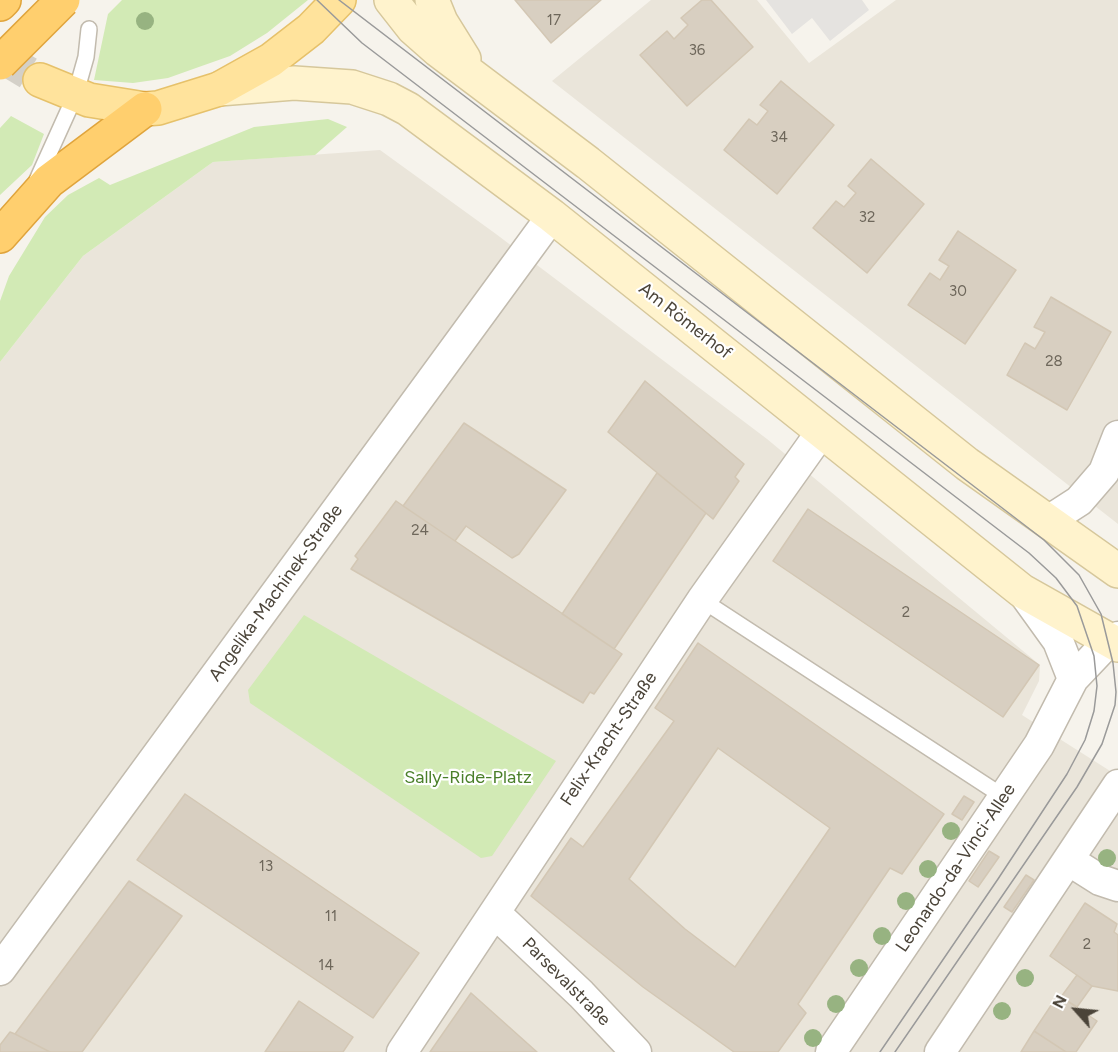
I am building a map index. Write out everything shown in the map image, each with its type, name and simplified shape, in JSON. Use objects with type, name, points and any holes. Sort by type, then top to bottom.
[{"type":"highway","points":[[0,4],[4,0]]},
{"type":"highway","points":[[0,63],[63,0]]},
{"type":"highway","points":[[0,236],[22,209],[50,181],[145,109]]},
{"type":"main road","points":[[40,80],[75,96],[145,109],[176,103],[219,89],[271,60],[312,29],[339,0]]},
{"type":"main road","points":[[391,0],[413,28],[476,79],[595,169],[967,464],[1118,571]]},
{"type":"main road","points":[[432,0],[441,22],[476,79]]},
{"type":"main road","name":"Am Römerhof","points":[[219,89],[294,83],[352,87],[389,99],[425,120],[552,216],[1022,591],[1115,641]]},
{"type":"street","name":"Angelika-Machinek-Straße","points":[[0,970],[552,216]]},
{"type":"street","name":"Felix-Kracht-Straße","points":[[402,1052],[702,600],[822,431]]},
{"type":"street","points":[[1048,520],[1079,501],[1104,472],[1118,436]]},
{"type":"street","points":[[1022,591],[1058,640],[1073,679]]},
{"type":"street","name":"Leonardo-da-Vinci-Allee","points":[[831,1052],[1051,725],[1073,679],[1115,641]]},
{"type":"street","points":[[940,1052],[1070,861],[1118,785]]},
{"type":"street","points":[[1070,861],[1100,880],[1118,886]]},
{"type":"street","name":"Parsevalstraße","points":[[495,913],[581,994],[636,1052]]},
{"type":"lane","points":[[22,209],[75,96],[86,57],[89,29]]},
{"type":"lane","points":[[702,600],[1004,797]]},
{"type":"shaded area","points":[[651,0],[757,0],[809,63],[896,0],[1118,0],[1118,524],[552,81]]},
{"type":"shaded area","points":[[766,0],[862,0],[869,10],[830,41],[812,18],[792,34]]},
{"type":"shaded area","points":[[380,150],[496,234],[767,439],[1040,665],[1039,681],[1022,715],[1118,776],[1118,1052],[0,1052],[0,362],[83,256],[213,162]]},
{"type":"green space","points":[[122,0],[308,0],[267,33],[230,56],[168,78],[133,83],[94,80],[108,14]]},
{"type":"green space","points":[[11,116],[44,134],[32,165],[0,195],[0,128]]},
{"type":"green space","points":[[328,119],[347,127],[315,155],[213,162],[83,256],[0,362],[0,301],[9,276],[45,217],[68,195],[99,178],[110,185],[254,127]]},
{"type":"green space","name":"Sally-Ride-Platz","points":[[304,615],[556,761],[492,856],[481,858],[250,703],[248,690]]},
{"type":"building","points":[[515,0],[601,0],[551,43]]},
{"type":"building","points":[[702,0],[711,0],[753,47],[687,106],[640,55],[667,31],[674,39],[688,25],[681,18]]},
{"type":"building","points":[[781,81],[834,125],[777,194],[724,150],[749,119],[757,125],[768,111],[760,105]]},
{"type":"building","points":[[871,159],[924,204],[867,273],[813,228],[836,201],[844,207],[856,193],[848,186]]},
{"type":"building","points":[[958,231],[1016,270],[965,344],[908,305],[930,273],[940,280],[949,266],[939,260]]},
{"type":"building","points":[[1051,297],[1111,332],[1067,410],[1007,375],[1025,343],[1035,349],[1045,332],[1034,327]]},
{"type":"building","points":[[645,381],[744,464],[735,477],[739,481],[713,519],[608,432]]},
{"type":"building","points":[[464,423],[566,490],[519,554],[512,558],[466,526],[455,541],[403,506]]},
{"type":"building","points":[[657,473],[706,513],[614,649],[562,614]]},
{"type":"building","points":[[396,501],[622,654],[594,694],[590,692],[583,703],[351,569],[358,559],[355,556]]},
{"type":"building","points":[[808,509],[1039,665],[1003,717],[773,561]]},
{"type":"building","points":[[698,643],[944,814],[902,874],[890,868],[798,1004],[806,1013],[778,1052],[734,1052],[643,987],[531,896],[571,838],[583,847],[674,721],[655,708]],"holes":[[[718,748],[830,828],[735,967],[685,929],[629,879]]]},
{"type":"building","points":[[185,794],[419,953],[373,1018],[137,860]]},
{"type":"building","points":[[964,796],[974,802],[962,820],[952,814]]},
{"type":"building","points":[[989,851],[999,857],[978,887],[969,881]]},
{"type":"building","points":[[1026,875],[1034,880],[1012,912],[1004,907]]},
{"type":"building","points":[[129,881],[182,916],[82,1052],[50,1052],[15,1034]]},
{"type":"building","points":[[1085,903],[1117,924],[1114,932],[1118,935],[1118,991],[1092,986],[1050,956]]},
{"type":"building","points":[[1077,975],[1092,986],[1077,1007],[1061,997]]},
{"type":"building","points":[[471,993],[499,1018],[537,1052],[430,1052]]},
{"type":"building","points":[[1058,995],[1097,1021],[1076,1052],[1066,1052],[1034,1031]]},
{"type":"building","points":[[299,1001],[353,1037],[343,1052],[265,1052]]},
{"type":"building","points":[[1034,1031],[1066,1052],[1021,1052]]},
{"type":"building","points":[[10,1032],[50,1052],[0,1052],[0,1045]]},
{"type":"tunnel","points":[[0,56],[40,80]]},
{"type":"tram line","points":[[317,0],[362,43],[1029,553],[1056,578],[1077,606],[1094,656],[1097,686],[1094,711],[1085,740],[1067,774],[880,1052]]},
{"type":"tram line","points":[[339,0],[1044,540],[1079,575],[1101,614],[1113,663],[1116,692],[1115,705],[1102,744],[1077,787],[895,1052]]}]
